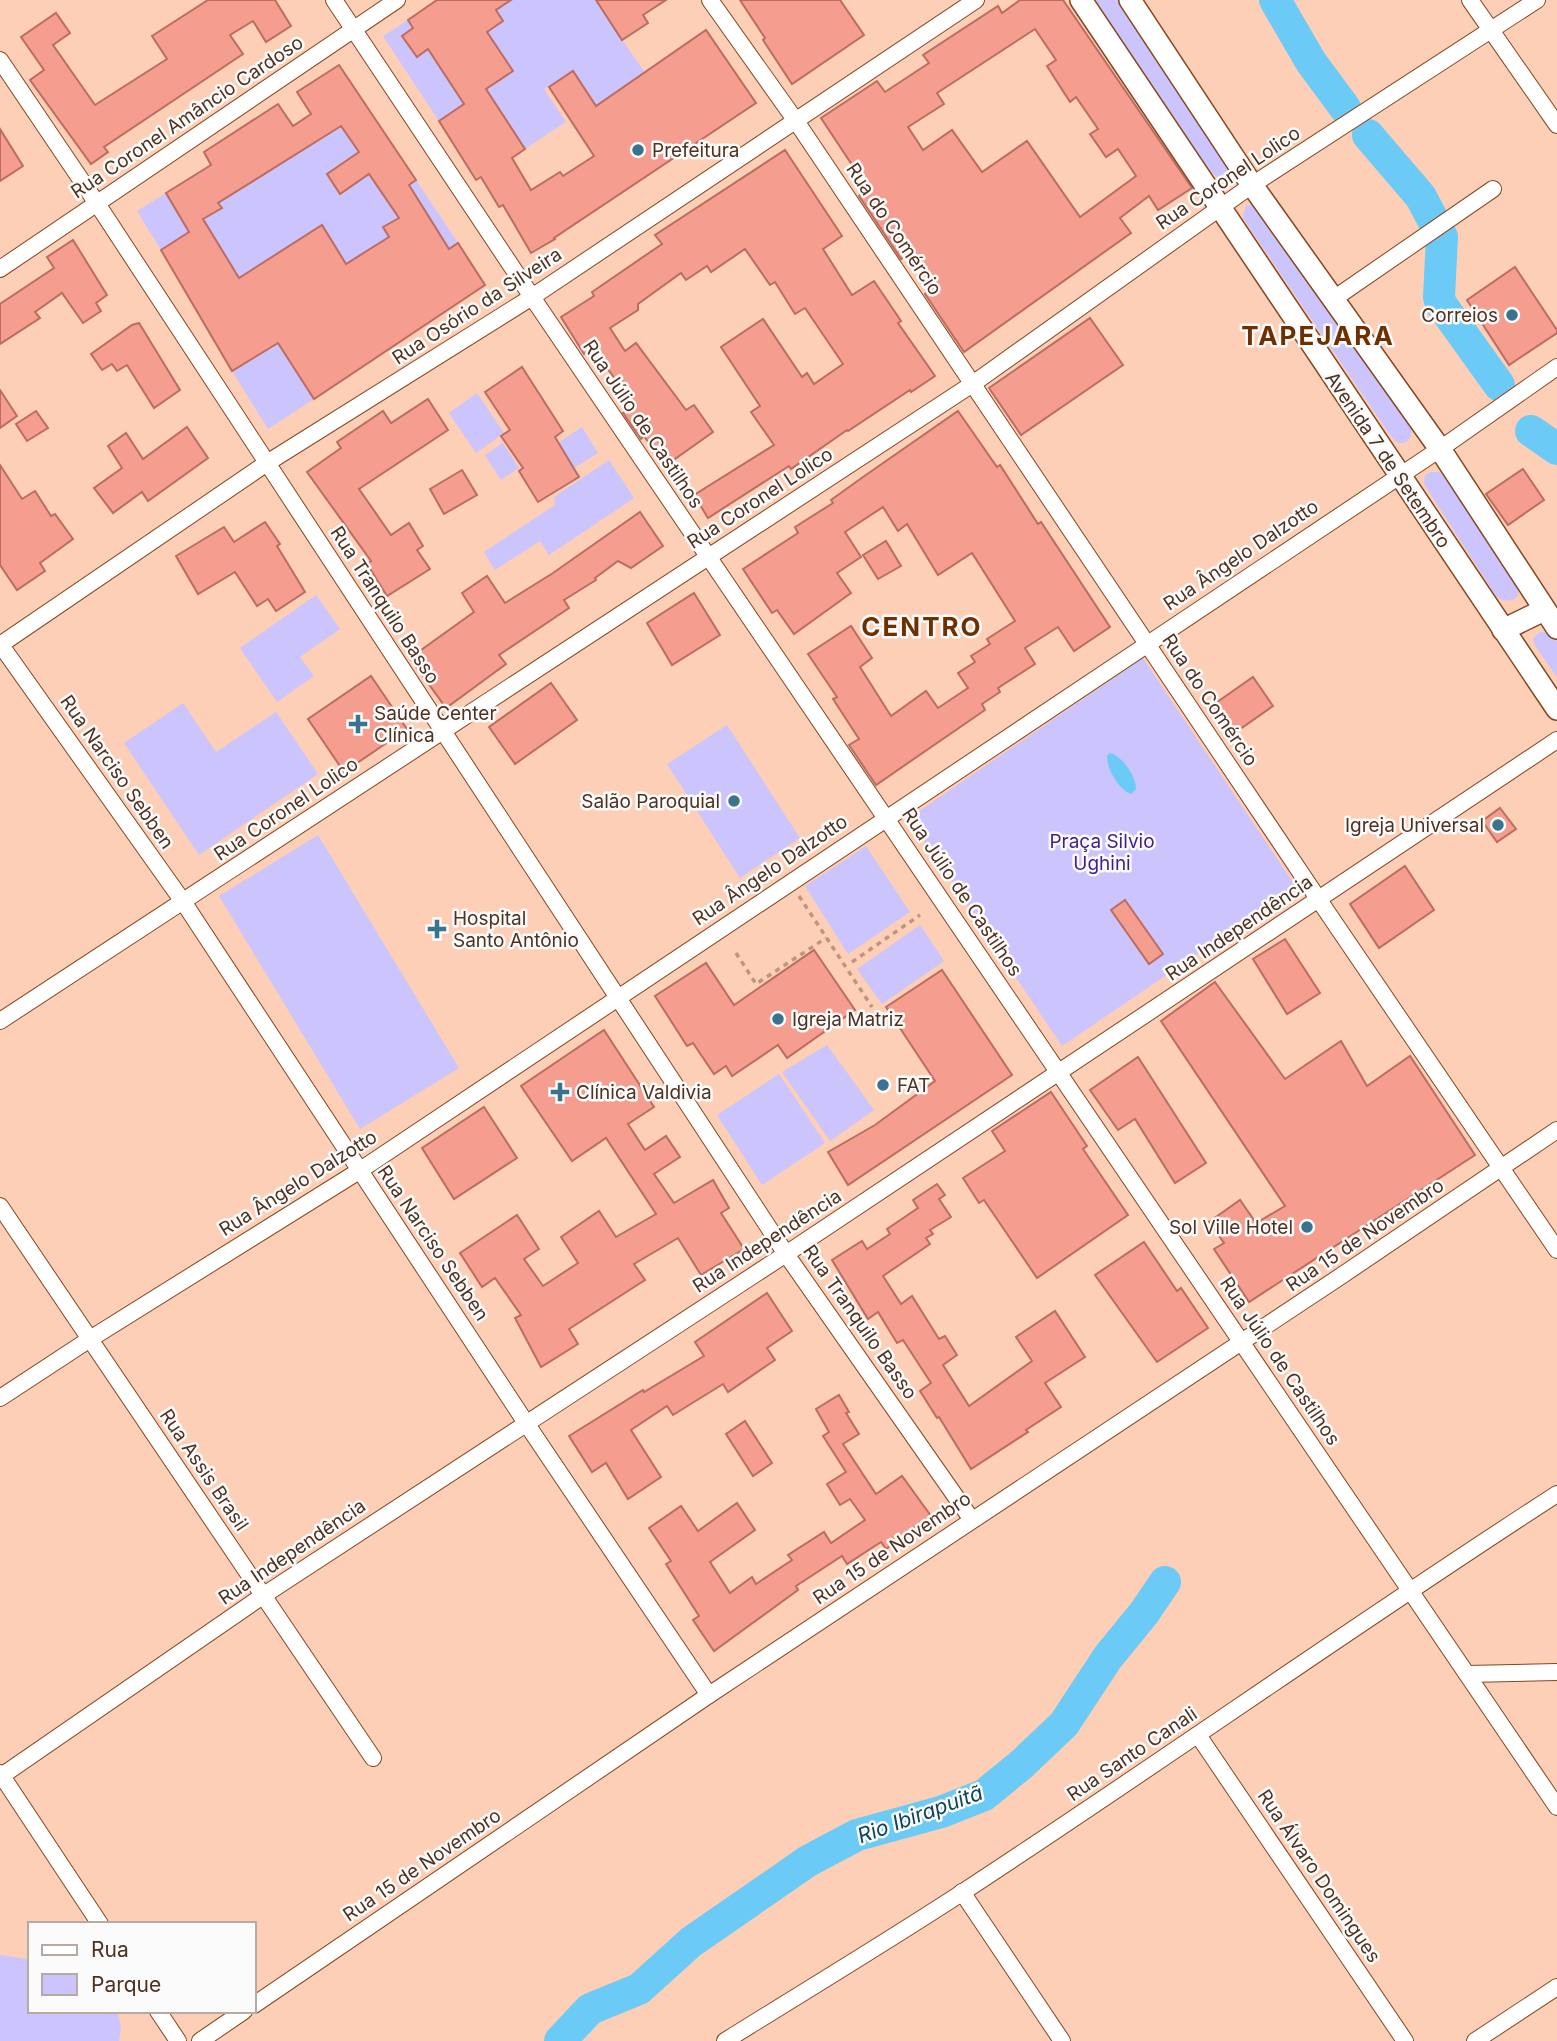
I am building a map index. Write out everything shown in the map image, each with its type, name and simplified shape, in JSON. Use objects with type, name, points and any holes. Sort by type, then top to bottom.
[{"type":"main road","name":"Avenida 7 de Setembro","points":[[1081,0],[1557,709]]},
{"type":"main road","points":[[1130,0],[1252,185],[1440,449],[1557,628]]},
{"type":"main road","points":[[1503,630],[1544,610]]},
{"type":"street","name":"Rua Júlio de Castilhos","points":[[334,0],[532,297],[1557,1807]]},
{"type":"street","name":"Rua Coronel Amâncio Cardoso","points":[[0,269],[397,0]]},
{"type":"street","name":"Rua do Comércio","points":[[710,0],[796,121],[974,383],[1319,900],[1557,1250]]},
{"type":"street","name":"Rua Osório da Silveira","points":[[0,644],[267,464],[532,297],[976,0]]},
{"type":"street","points":[[1470,0],[1557,125]]},
{"type":"street","name":"Rua Coronel Lolico","points":[[0,1021],[974,383],[1252,185],[1536,0]]},
{"type":"street","name":"Rua Tranquilo Basso","points":[[0,60],[96,202],[786,1254],[972,1520]]},
{"type":"street","points":[[1332,300],[1493,189]]},
{"type":"street","name":"Rua Ângelo Dalzotto","points":[[0,1398],[359,1171],[1440,449],[1557,367]]},
{"type":"street","name":"Rua Narciso Sebben","points":[[0,644],[184,902],[359,1171],[709,1695]]},
{"type":"street","name":"Rua Independência","points":[[1,1775],[264,1595],[786,1254],[1557,740]]},
{"type":"street","name":"Rua 15 de Novembro","points":[[256,2004],[709,1695],[1557,1130]]},
{"type":"street","name":"Rua Assis Brasil","points":[[0,1206],[373,1758]]},
{"type":"street","name":"Rua Santo Canali","points":[[725,2041],[962,1892],[1198,1735],[1409,1589],[1557,1494]]},
{"type":"street","points":[[1467,1674],[1557,1672]]},
{"type":"street","name":"Rua Álvaro Domingues","points":[[1198,1735],[1405,2041]]},
{"type":"street","points":[[1,1775],[99,1922]]},
{"type":"street","points":[[962,1892],[1062,2041]]},
{"type":"street","points":[[1475,2041],[1557,1987]]},
{"type":"street","points":[[159,2013],[178,2041]]},
{"type":"street","points":[[200,2041],[241,2013]]},
{"type":"path","points":[[790,882],[872,1007]]},
{"type":"path","points":[[852,962],[920,915]]},
{"type":"path","points":[[736,953],[756,984],[827,937]]},
{"type":"green space","points":[[511,0],[595,0],[645,73],[596,106],[573,72],[544,89],[566,122],[525,149],[486,89],[513,71],[487,32],[503,21],[496,10]]},
{"type":"green space","points":[[1090,0],[1118,0],[1229,156],[1232,171],[1227,177],[1219,178],[1210,172]]},
{"type":"green space","points":[[408,20],[413,28],[403,36],[417,57],[428,49],[464,104],[439,121],[383,36]]},
{"type":"green space","points":[[341,126],[359,153],[341,194],[369,174],[387,200],[416,180],[458,243],[449,249],[420,204],[384,227],[389,237],[368,250],[366,295],[322,225],[195,305],[232,267],[206,223],[161,250],[137,211],[166,193],[188,229],[221,208],[200,171],[211,165],[230,196]]},
{"type":"green space","points":[[1257,204],[1411,427],[1407,442],[1396,442],[1388,432],[1244,220],[1246,206]]},
{"type":"green space","points":[[278,343],[314,399],[268,429],[232,371]]},
{"type":"green space","points":[[477,393],[504,433],[476,453],[449,413]]},
{"type":"green space","points":[[582,427],[598,453],[574,468],[558,443]]},
{"type":"green space","points":[[503,443],[519,468],[501,480],[485,455]]},
{"type":"green space","points":[[609,460],[634,498],[549,555],[540,541],[495,570],[484,552],[555,505],[554,497]]},
{"type":"green space","points":[[1440,472],[1446,477],[1519,588],[1518,596],[1507,600],[1496,596],[1424,484],[1425,475]]},
{"type":"green space","points":[[316,595],[340,629],[300,657],[314,676],[277,702],[240,648]]},
{"type":"green space","points":[[1546,631],[1557,641],[1557,677],[1533,639],[1538,633]]},
{"type":"green space","name":"Praça Silvio Ughini","points":[[1143,658],[1296,887],[1062,1046],[909,818]]},
{"type":"green space","points":[[183,703],[216,752],[276,712],[318,774],[199,855],[124,743]]},
{"type":"green space","name":"Salão Paroquial","points":[[727,725],[800,838],[740,878],[667,764]]},
{"type":"green space","points":[[318,835],[459,1068],[360,1129],[219,896]]},
{"type":"green space","points":[[866,846],[910,912],[848,954],[805,886]]},
{"type":"green space","points":[[920,925],[944,961],[882,1004],[857,969]]},
{"type":"green space","points":[[827,1045],[874,1110],[830,1141],[782,1072]]},
{"type":"green space","points":[[779,1074],[825,1143],[762,1185],[717,1115]]},
{"type":"green space","points":[[0,1955],[28,1959],[28,2013],[118,2013],[121,2027],[119,2041],[0,2041]]},
{"type":"water","points":[[1110,753],[1124,762],[1131,773],[1136,789],[1131,794],[1122,788],[1111,772],[1107,761]]},
{"type":"building","points":[[208,0],[275,0],[291,26],[266,42],[253,21],[230,35],[243,54],[104,147],[108,152],[91,164],[30,80],[44,70],[21,37],[56,13],[70,33],[53,45],[95,105],[167,59],[152,36]]},
{"type":"building","points":[[437,0],[511,0],[496,10],[503,21],[487,32],[513,71],[486,89],[525,149],[512,158],[531,190],[560,172],[563,176],[594,156],[549,87],[573,71],[596,106],[706,30],[756,103],[531,253],[503,205],[499,207],[481,177],[476,180],[439,121],[464,104],[428,49],[417,57],[402,36],[413,28],[408,20]]},
{"type":"building","points":[[596,0],[666,0],[643,15],[648,23],[622,40]]},
{"type":"building","points":[[740,0],[840,0],[864,35],[792,84]]},
{"type":"building","points":[[1020,0],[1063,0],[1192,188],[1158,210],[1149,196],[1120,218],[1131,233],[964,352],[925,294],[934,287],[910,253],[901,259],[859,196],[868,189],[821,118],[877,81],[885,92],[929,63],[923,55],[998,6],[1002,13]],"holes":[[[1035,29],[1056,60],[1047,66],[1070,102],[1076,97],[1098,129],[1090,134],[1106,157],[1118,149],[1136,176],[1080,217],[1027,141],[982,172],[952,130],[923,150],[908,127],[944,104],[937,93]]]},
{"type":"building","points":[[339,65],[416,180],[409,185],[449,249],[458,243],[485,285],[314,399],[278,343],[232,371],[161,250],[189,232],[166,193],[211,165],[204,152],[278,104],[293,126],[311,114],[297,92]],"holes":[[[341,126],[359,152],[327,174],[340,194],[369,174],[399,218],[383,227],[389,237],[346,264],[322,225],[239,278],[203,219],[222,208],[218,203]]]},
{"type":"building","points":[[0,129],[23,166],[0,181]]},
{"type":"building","points":[[785,150],[842,236],[823,249],[852,295],[874,281],[901,321],[898,323],[935,376],[847,430],[791,469],[789,466],[708,518],[694,495],[774,445],[751,412],[760,406],[721,347],[763,319],[802,377],[807,373],[814,384],[843,364],[805,308],[795,314],[775,282],[770,285],[745,249],[711,272],[707,266],[686,280],[681,273],[638,304],[638,310],[610,328],[625,351],[636,343],[686,410],[694,405],[713,432],[665,466],[644,436],[641,439],[623,413],[634,405],[593,349],[584,354],[561,317],[594,296],[592,292],[662,244],[655,235]]},
{"type":"building","points":[[73,240],[107,295],[96,303],[101,311],[83,323],[62,293],[35,312],[40,318],[0,344],[0,304],[54,268],[47,257]]},
{"type":"building","name":"Correios","points":[[1515,267],[1557,333],[1509,365],[1467,300]]},
{"type":"building","points":[[1090,318],[1123,365],[1021,435],[989,388]]},
{"type":"building","points":[[139,323],[180,390],[154,408],[127,365],[117,371],[112,364],[102,370],[91,354],[132,325]]},
{"type":"building","points":[[522,367],[563,431],[555,437],[579,477],[538,502],[519,471],[523,468],[501,436],[510,430],[485,392]]},
{"type":"building","points":[[0,390],[17,416],[0,428]]},
{"type":"building","points":[[428,399],[448,430],[359,489],[391,535],[409,523],[423,546],[417,550],[430,569],[387,596],[367,564],[371,561],[307,472],[341,448],[337,442],[383,411],[391,423]]},
{"type":"building","points":[[36,411],[48,428],[27,441],[16,424]]},
{"type":"building","points":[[958,411],[997,467],[1000,465],[1038,524],[1041,522],[1110,627],[1074,651],[1058,627],[1025,648],[1035,664],[998,688],[1000,692],[982,704],[985,710],[876,785],[849,745],[859,739],[833,699],[837,697],[808,654],[851,626],[872,658],[860,667],[891,716],[926,691],[938,708],[968,688],[958,673],[975,662],[971,656],[990,644],[987,639],[1015,621],[972,553],[938,575],[907,524],[898,531],[883,507],[845,532],[861,557],[837,573],[851,593],[794,634],[777,610],[772,613],[743,569],[798,533],[795,527],[833,503],[831,500]]},
{"type":"building","points":[[187,427],[208,458],[148,501],[142,492],[113,513],[94,488],[122,468],[108,446],[126,433],[143,459]]},
{"type":"building","points":[[0,465],[22,499],[35,491],[51,516],[55,514],[73,539],[40,563],[45,571],[17,590],[0,565]]},
{"type":"building","points":[[1523,469],[1544,500],[1508,525],[1486,494]]},
{"type":"building","points":[[462,470],[477,495],[444,514],[430,489]]},
{"type":"building","points":[[640,512],[663,546],[631,568],[618,561],[595,578],[596,580],[564,600],[569,608],[499,655],[506,664],[446,708],[410,658],[474,612],[462,593],[487,576],[505,603]]},
{"type":"building","points":[[265,522],[280,544],[277,546],[305,592],[276,611],[268,599],[257,606],[235,572],[198,594],[176,556],[224,527],[234,542]]},
{"type":"building","points":[[886,541],[901,566],[878,579],[863,555]]},
{"type":"building","points":[[694,593],[720,635],[672,665],[647,623]]},
{"type":"building","name":"Saúde Center Clínica","points":[[371,676],[407,729],[344,772],[308,719]]},
{"type":"building","points":[[1253,677],[1273,706],[1233,734],[1213,705]]},
{"type":"building","points":[[551,683],[577,720],[515,764],[489,727]]},
{"type":"building","name":"Igreja Universal","points":[[1500,808],[1516,829],[1497,842],[1482,821]]},
{"type":"building","points":[[1405,866],[1434,910],[1379,948],[1350,904]]},
{"type":"building","points":[[1125,900],[1163,954],[1149,964],[1111,910]]},
{"type":"building","points":[[1285,939],[1320,993],[1287,1014],[1253,959]]},
{"type":"building","name":"Igreja Matriz","points":[[814,950],[855,1010],[787,1058],[778,1045],[732,1076],[726,1066],[714,1074],[693,1043],[687,1046],[655,996],[706,963],[734,1005]]},
{"type":"building","points":[[942,970],[1012,1075],[848,1185],[828,1152],[875,1125],[935,1081],[886,1007]]},
{"type":"building","points":[[1215,982],[1285,1079],[1341,1041],[1367,1086],[1410,1056],[1475,1155],[1249,1302],[1214,1249],[1224,1243],[1209,1222],[1240,1200],[1256,1223],[1285,1206],[1161,1021]]},
{"type":"building","points":[[604,1030],[654,1107],[628,1124],[645,1150],[666,1136],[680,1157],[654,1174],[674,1203],[713,1180],[729,1208],[721,1213],[744,1249],[701,1275],[678,1238],[634,1264],[645,1280],[569,1329],[578,1344],[541,1367],[515,1318],[521,1315],[495,1278],[482,1287],[460,1253],[517,1215],[539,1249],[524,1259],[543,1286],[578,1263],[561,1237],[599,1211],[616,1237],[656,1214],[606,1138],[572,1161],[521,1086]]},
{"type":"building","points":[[1138,1057],[1206,1163],[1175,1183],[1135,1119],[1118,1130],[1090,1090]]},
{"type":"building","points":[[1051,1092],[1087,1146],[1083,1149],[1128,1215],[1037,1278],[984,1200],[979,1203],[963,1178],[1005,1151],[992,1131]]},
{"type":"building","points":[[484,1107],[517,1158],[454,1199],[422,1148]]},
{"type":"building","points":[[937,1184],[945,1195],[939,1199],[951,1217],[930,1230],[933,1234],[926,1238],[930,1244],[883,1276],[901,1304],[912,1296],[939,1339],[945,1336],[957,1355],[943,1365],[969,1406],[1032,1361],[1016,1337],[1055,1311],[1085,1357],[1045,1383],[1061,1407],[971,1469],[920,1391],[931,1383],[903,1340],[897,1343],[878,1312],[868,1319],[832,1260],[862,1241],[867,1249],[890,1234],[887,1229],[918,1208],[913,1200]]},
{"type":"building","points":[[1144,1242],[1177,1291],[1181,1288],[1208,1328],[1157,1362],[1095,1275]]},
{"type":"building","points":[[767,1293],[792,1331],[767,1348],[775,1360],[728,1392],[723,1384],[673,1415],[667,1406],[631,1430],[661,1477],[628,1499],[606,1463],[592,1472],[569,1436],[704,1356],[695,1342]]},
{"type":"building","points":[[839,1395],[859,1434],[843,1444],[876,1494],[902,1476],[931,1516],[886,1549],[881,1542],[847,1564],[842,1556],[796,1586],[798,1590],[714,1651],[693,1620],[699,1616],[666,1564],[671,1561],[649,1528],[681,1506],[698,1531],[737,1503],[755,1530],[710,1562],[730,1593],[752,1577],[756,1584],[792,1560],[788,1555],[824,1532],[831,1543],[865,1520],[850,1499],[840,1505],[827,1484],[846,1472],[823,1436],[829,1432],[816,1409]]},
{"type":"building","points":[[745,1421],[772,1463],[753,1476],[726,1434]]},
{"type":"waterway","points":[[1275,0],[1311,62],[1345,108]]},
{"type":"waterway","points":[[1368,135],[1421,197],[1442,237],[1439,297],[1441,304],[1499,385]]},
{"type":"waterway","points":[[1531,431],[1557,449]]},
{"type":"waterway","name":"Rio Ibirapuitã","points":[[560,2041],[590,2009],[639,1989],[691,1942],[808,1861],[857,1835],[941,1812],[984,1795],[1064,1724],[1108,1657],[1165,1582]]},
{"type":"place","name":"Prefeitura","points":[[638,150]]},
{"type":"place","name":"Correios","points":[[1512,315]]},
{"type":"place","name":"Saúde Center Clínica","points":[[358,724]]},
{"type":"place","name":"Salão Paroquial","points":[[734,801]]},
{"type":"place","name":"Igreja Universal","points":[[1498,825]]},
{"type":"place","name":"Hospital Santo Antônio","points":[[437,929]]},
{"type":"place","name":"Igreja Matriz","points":[[778,1019]]},
{"type":"place","name":"FAT","points":[[883,1085]]},
{"type":"place","name":"Clínica Valdivia","points":[[560,1092]]},
{"type":"place","name":"Sol Ville Hotel","points":[[1307,1227]]},
{"type":"district","name":"TAPEJARA","points":[[1318,335]]},
{"type":"district","name":"CENTRO","points":[[922,626]]}]
